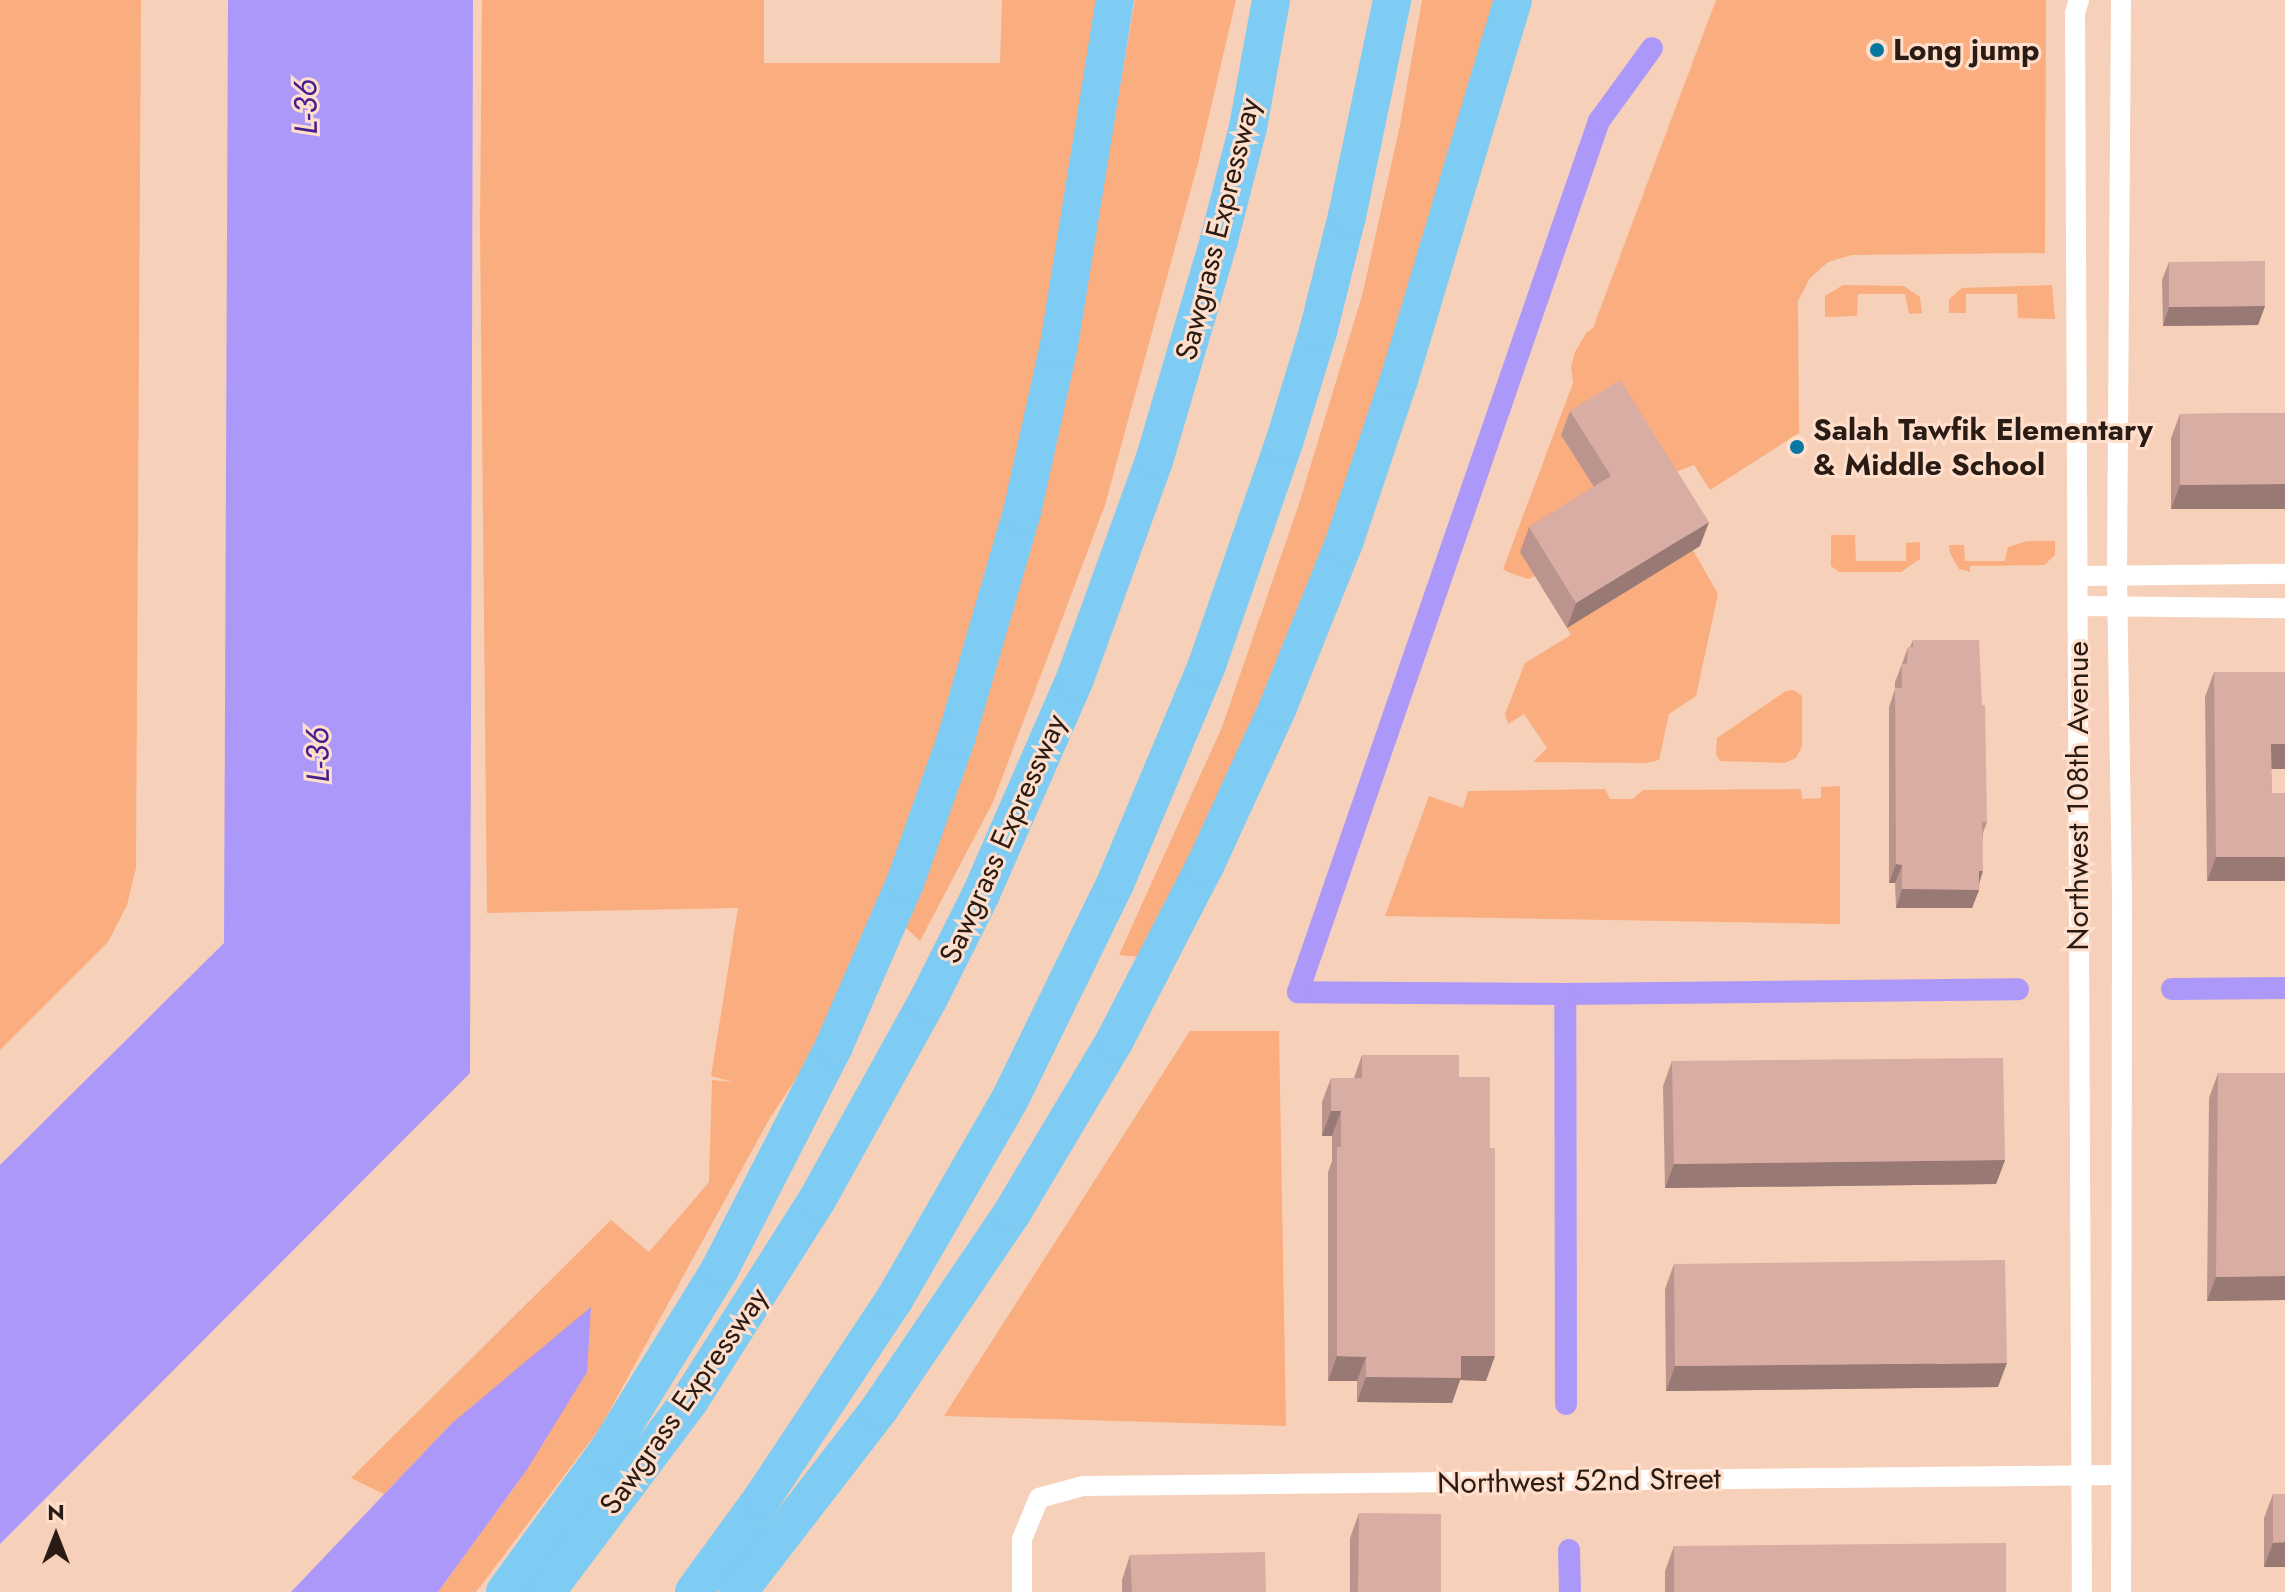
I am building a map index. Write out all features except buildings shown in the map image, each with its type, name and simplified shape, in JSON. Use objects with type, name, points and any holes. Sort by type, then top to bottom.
[{"type":"highway","points":[[505,1592],[617,1437],[720,1269],[828,1059],[905,883],[970,696],[1026,496],[1062,330],[1115,0]]},
{"type":"highway","name":"Sawgrass Expressway","points":[[546,1592],[690,1400],[817,1200],[928,1000],[981,894],[1075,679],[1116,573],[1154,461],[1223,226],[1248,127],[1271,0]]},
{"type":"highway","points":[[694,1592],[780,1472],[894,1300],[1011,1097],[1115,884],[1207,665],[1284,443],[1318,332],[1347,216],[1392,0]]},
{"type":"highway","points":[[738,1592],[880,1408],[1012,1213],[1115,1040],[1205,866],[1278,707],[1344,543],[1399,380],[1513,0]]},
{"type":"street","name":"Northwest 108th Avenue","points":[[2079,0],[2075,13],[2082,1592]]},
{"type":"street","name":"Northwest 108th Avenue","points":[[2121,0],[2117,577],[2122,906],[2121,1592]]},
{"type":"street","points":[[2078,576],[2285,574]]},
{"type":"street","points":[[2078,606],[2285,608]]},
{"type":"street","name":"Northwest 52nd Street","points":[[1022,1592],[1022,1539],[1039,1498],[1083,1486],[2121,1475]]},
{"type":"shaded area","points":[[0,0],[141,0],[136,868],[127,905],[108,942],[0,1050]]},
{"type":"shaded area","points":[[482,0],[764,0],[764,63],[1000,63],[1002,0],[1102,0],[1030,430],[941,752],[823,1039],[771,1116],[600,1428],[476,1592],[438,1592],[526,1471],[451,1424],[384,1494],[351,1478],[611,1220],[649,1252],[709,1182],[712,1080],[733,1082],[711,1076],[738,908],[487,913],[480,226]]},
{"type":"shaded area","points":[[1135,0],[1236,0],[1198,163],[1105,505],[993,802],[920,941],[903,925],[1094,235]]},
{"type":"shaded area","points":[[1422,0],[1507,0],[1335,540],[1151,958],[1119,955],[1222,727],[1299,504],[1363,292],[1400,125]]},
{"type":"shaded area","points":[[1716,0],[2046,0],[2045,253],[1852,255],[1828,262],[1810,278],[1798,301],[1799,433],[1710,490],[1694,465],[1602,501],[1520,551],[1535,576],[1528,579],[1503,569],[1573,383],[1571,367],[1575,352],[1586,333],[1593,328]]},
{"type":"shaded area","points":[[1843,285],[1904,286],[1920,297],[1922,313],[1909,314],[1905,294],[1858,294],[1857,316],[1825,317],[1825,296]]},
{"type":"shaded area","points":[[2052,285],[2055,319],[2018,318],[2017,294],[1966,294],[1966,313],[1949,313],[1949,299],[1962,288]]},
{"type":"shaded area","points":[[1831,535],[1855,535],[1856,561],[1906,561],[1906,543],[1920,542],[1920,559],[1901,572],[1839,572],[1831,566]]},
{"type":"shaded area","points":[[2027,541],[2055,541],[2055,555],[2044,565],[1970,566],[1970,572],[1959,569],[1949,545],[1964,545],[1965,561],[2005,561],[2008,547]]},
{"type":"shaded area","points":[[1693,550],[1718,594],[1696,696],[1669,714],[1659,760],[1646,763],[1533,762],[1547,748],[1524,714],[1508,724],[1505,714],[1525,663],[1571,635],[1567,628]]},
{"type":"shaded area","points":[[1794,690],[1802,696],[1802,746],[1796,758],[1785,763],[1720,761],[1716,754],[1717,738],[1786,691]]},
{"type":"shaded area","points":[[1840,786],[1840,924],[1385,916],[1429,796],[1463,808],[1468,791],[1605,789],[1610,799],[1633,799],[1643,790],[1801,789],[1802,799],[1821,798],[1821,787]]},
{"type":"shaded area","points":[[1190,1031],[1279,1031],[1286,1426],[944,1416]]},
{"type":"water","name":"L-36","points":[[228,0],[473,0],[470,1073],[0,1544],[0,1165],[224,943]]},
{"type":"water","points":[[591,1307],[587,1372],[526,1471],[438,1592],[291,1592],[451,1424]]},
{"type":"waterway","points":[[1566,1404],[1565,994],[1298,992],[1599,121],[1652,48]]},
{"type":"waterway","points":[[2172,989],[2285,988]]},
{"type":"waterway","points":[[1565,994],[2018,989]]},
{"type":"waterway","points":[[1569,1550],[1570,1592]]},
{"type":"place","name":"Long jump","points":[[1877,50]]},
{"type":"place","name":"Salah Tawfik Elementary & Middle School","points":[[1797,447]]}]
